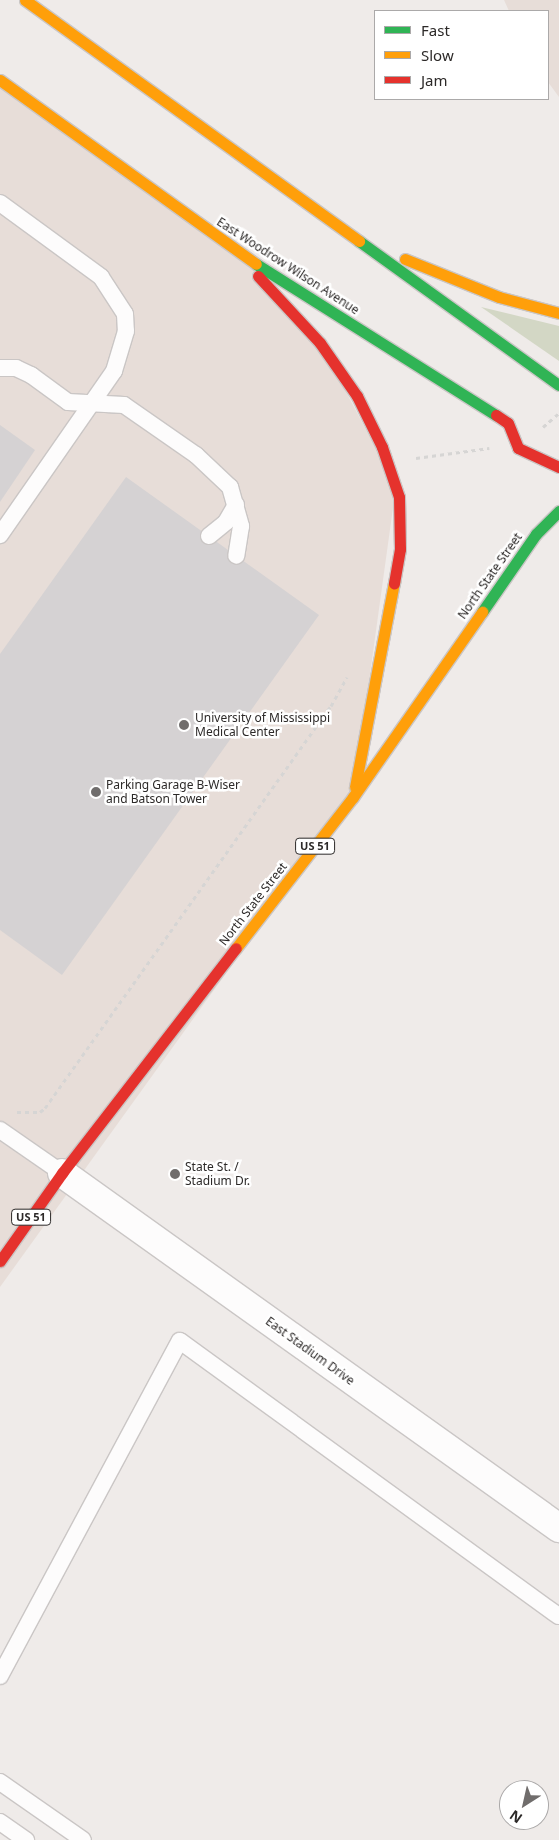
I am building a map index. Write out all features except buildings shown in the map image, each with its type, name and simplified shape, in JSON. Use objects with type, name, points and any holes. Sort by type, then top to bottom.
[{"type":"main road","points":[[25,0],[360,239],[559,386]]},
{"type":"main road","name":"East Woodrow Wilson Avenue","points":[[0,80],[233,249],[508,423],[518,448]]},
{"type":"main road","points":[[360,239],[499,297],[559,313]]},
{"type":"main road","points":[[233,249],[320,343],[357,396],[382,447],[399,497],[400,549],[383,654],[353,797]]},
{"type":"main road","points":[[518,448],[559,467]]},
{"type":"main road","name":"North State Street","points":[[0,1261],[62,1173],[353,797],[536,534],[559,511]]},
{"type":"street","name":"East Stadium Drive","points":[[62,1173],[559,1528]]},
{"type":"lane","points":[[0,203],[101,277],[126,314],[126,331],[114,372],[0,534]]},
{"type":"lane","points":[[0,368],[16,368],[68,402],[90,405],[124,405],[196,454],[230,487],[241,526],[236,556]]},
{"type":"lane","points":[[209,536],[226,522],[236,506]]},
{"type":"lane","points":[[0,1130],[62,1173]]},
{"type":"lane","points":[[0,1676],[180,1342],[559,1616]]},
{"type":"lane","points":[[0,1782],[83,1840]]},
{"type":"lane","points":[[0,1822],[24,1839]]},
{"type":"path","points":[[396,486],[414,459],[490,448],[518,448],[559,413]]},
{"type":"path","points":[[9,1109],[32,1112],[45,1108],[331,706],[350,671]]},
{"type":"shaded area","points":[[504,0],[559,0],[559,97],[549,83],[549,10],[509,10]]},
{"type":"shaded area","name":"University of Mississippi Medical Center","points":[[0,83],[233,249],[320,343],[396,486],[353,797],[0,1287]]},
{"type":"green space","points":[[481,307],[559,326],[559,361]]},
{"type":"traffic: fast","points":[[359,241],[559,385]]},
{"type":"traffic: fast","points":[[256,264],[496,415]]},
{"type":"traffic: fast","points":[[482,612],[536,534],[559,511]]},
{"type":"traffic: slow","points":[[25,0],[359,241]]},
{"type":"traffic: slow","points":[[0,80],[256,264]]},
{"type":"traffic: slow","points":[[405,259],[499,297],[559,313]]},
{"type":"traffic: slow","points":[[355,787],[394,583]]},
{"type":"traffic: slow","points":[[236,948],[353,797],[482,612]]},
{"type":"traffic: jam","points":[[258,276],[320,343],[357,396],[382,447],[399,497],[400,549],[394,583]]},
{"type":"traffic: jam","points":[[496,415],[508,423],[518,448],[559,467]]},
{"type":"traffic: jam","points":[[0,1261],[62,1173],[236,948]]},
{"type":"place","name":"University of Mississippi Medical Center","points":[[184,725]]},
{"type":"place","name":"Parking Garage B-Wiser and Batson Tower","points":[[96,792]]},
{"type":"place","name":"State St. / Stadium Dr.","points":[[175,1174]]}]
